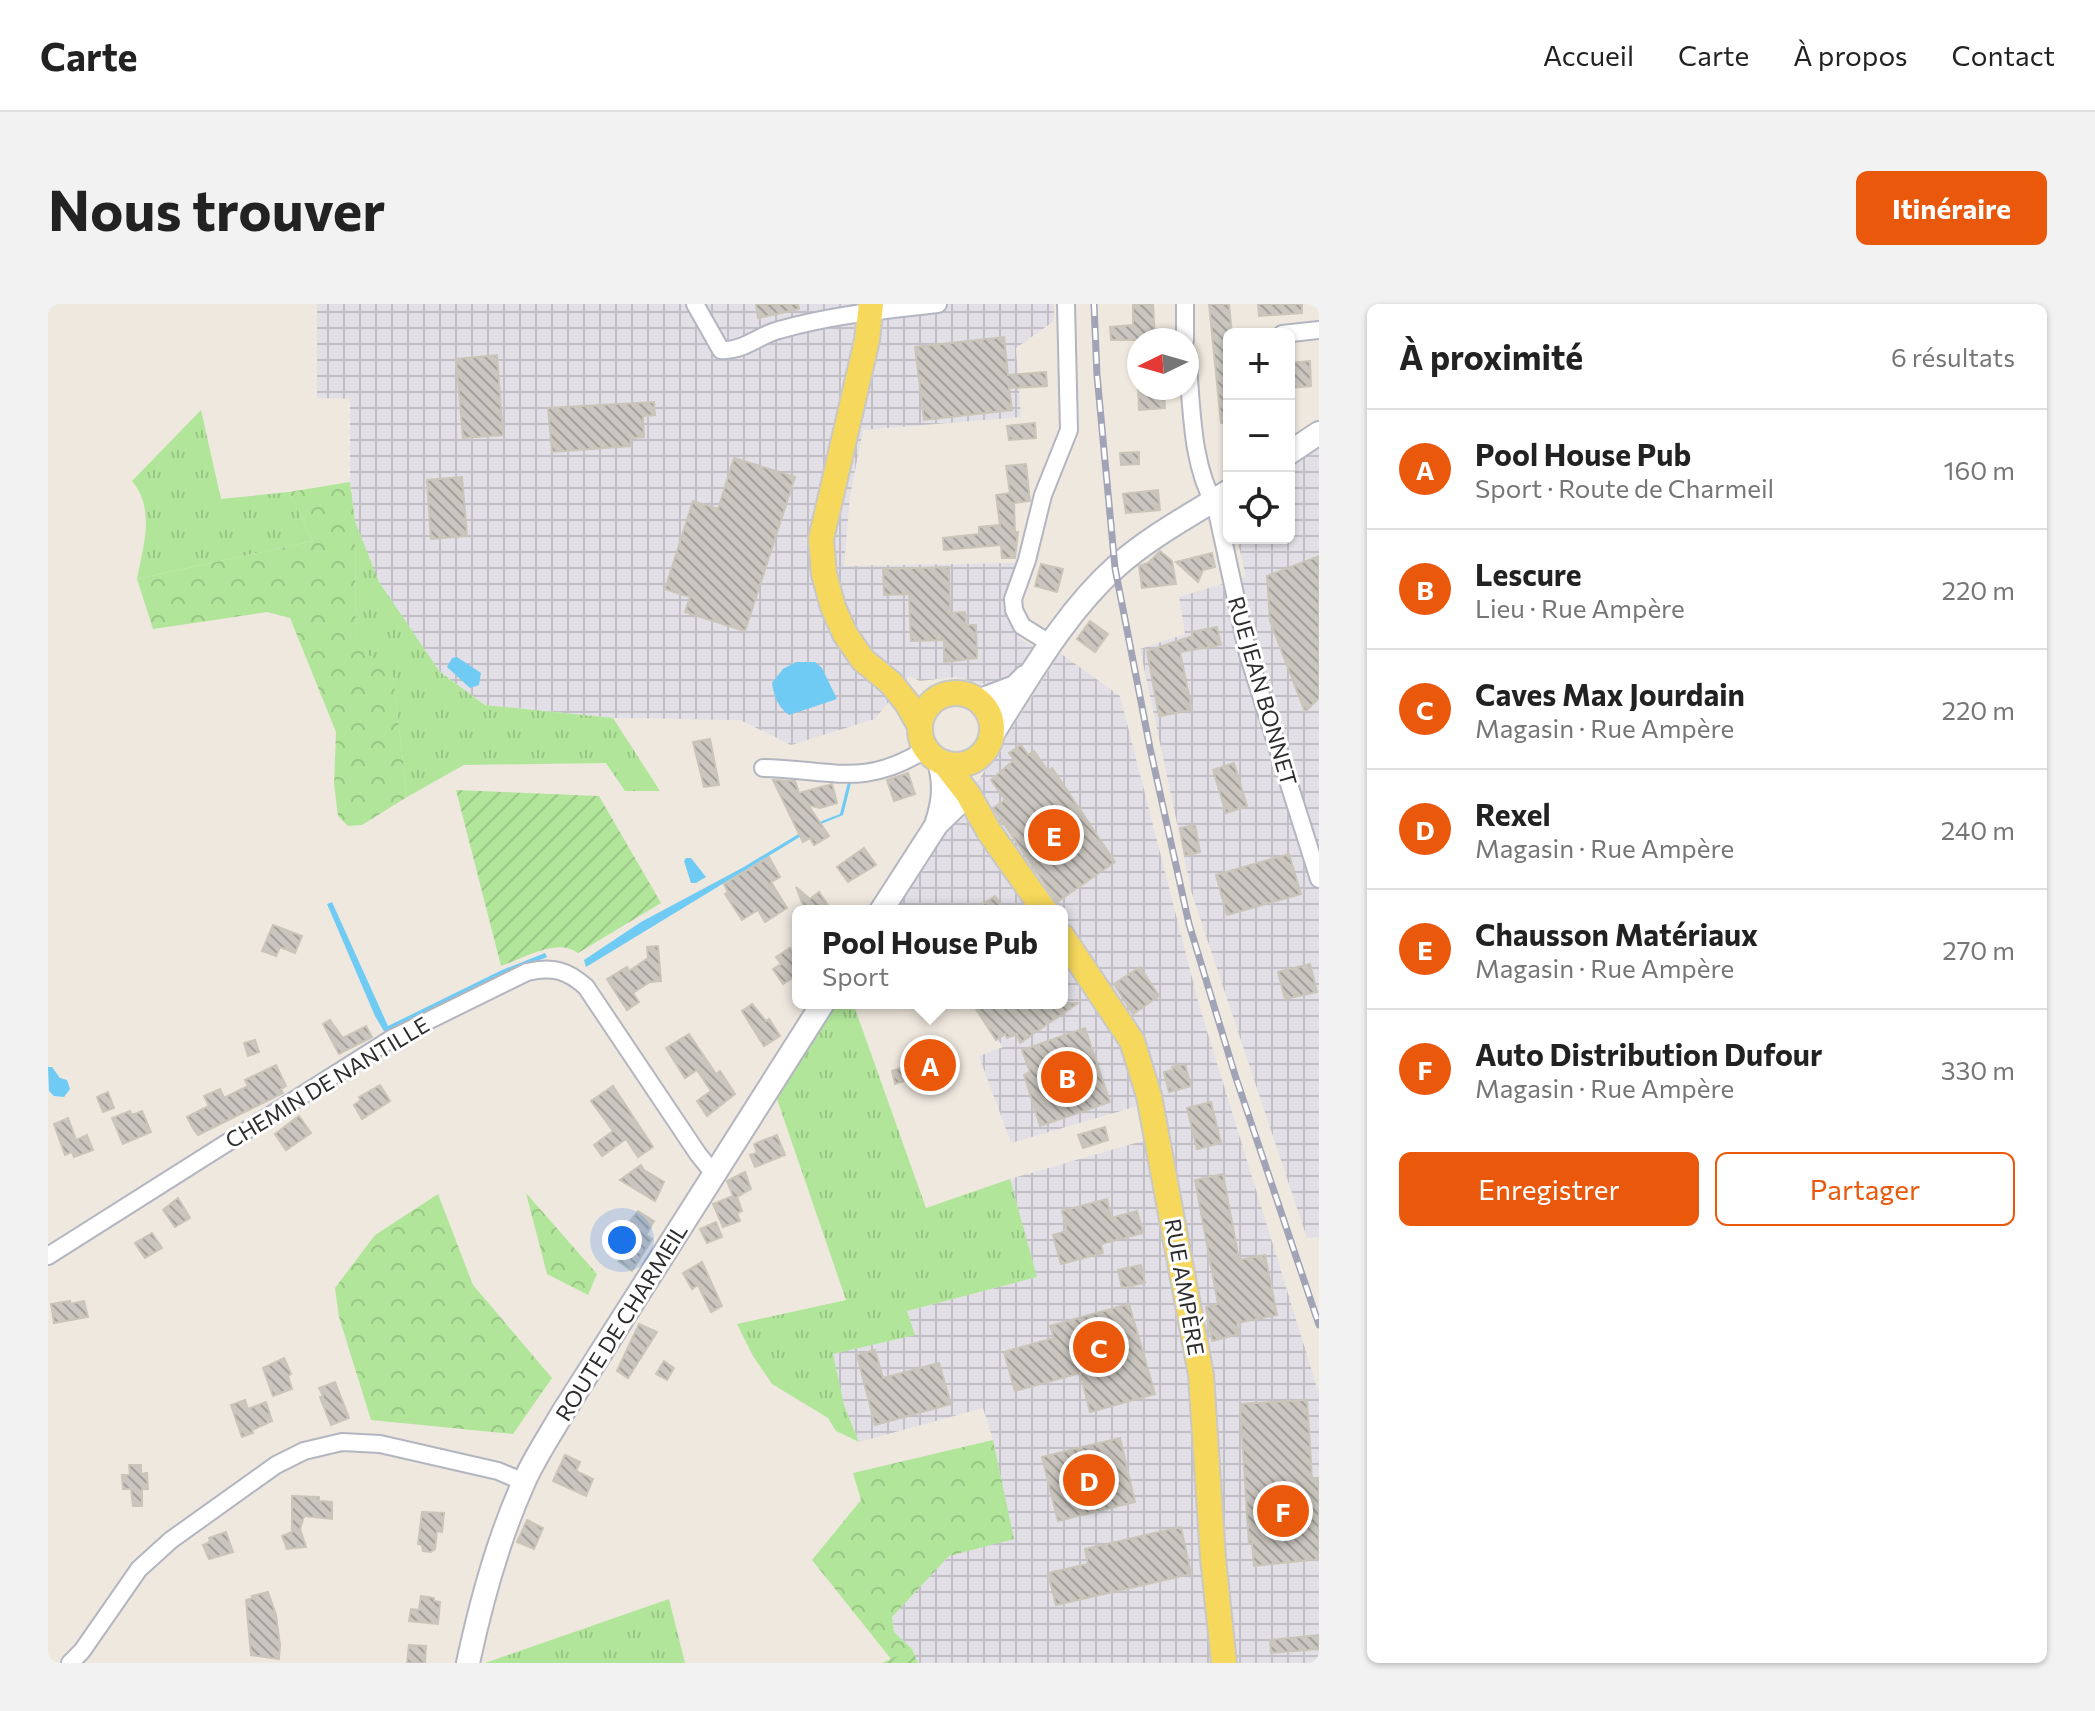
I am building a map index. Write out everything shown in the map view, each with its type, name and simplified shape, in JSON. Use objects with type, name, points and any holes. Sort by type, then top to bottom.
[{"type":"main road","points":[[871,308],[821,539],[824,574],[833,607],[845,634],[863,660],[891,683],[907,703],[932,750],[944,781],[944,799],[937,824]]},
{"type":"main road","points":[[1295,449],[1319,433]]},
{"type":"main road","points":[[932,750],[965,763],[975,759],[987,746],[1037,664],[1084,601],[1115,568],[1176,522],[1221,496]]},
{"type":"main road","points":[[978,701],[1015,687],[1037,664]]},
{"type":"main road","points":[[891,683],[935,699]]},
{"type":"main road","points":[[990,738],[990,717],[978,701],[957,693],[935,699],[927,706],[932,750],[968,794],[984,823],[1041,905]]},
{"type":"main road","points":[[885,905],[937,824],[968,794],[975,759]]},
{"type":"main road","points":[[937,824],[971,816],[984,823]]},
{"type":"main road","name":"RUE AMPÈRE","points":[[1068,945],[1132,1041],[1149,1096],[1201,1375],[1213,1558],[1224,1663]]},
{"type":"main road","name":"ROUTE DE CHARMEIL","points":[[468,1663],[482,1598],[524,1482],[562,1414],[819,1009]]},
{"type":"street","points":[[696,308],[721,350],[732,351],[776,331],[871,308],[938,304]]},
{"type":"street","points":[[1051,644],[1022,626],[1014,610],[1013,599],[1027,560],[1043,495],[1069,430],[1066,304]]},
{"type":"street","points":[[1185,304],[1185,328]]},
{"type":"street","points":[[1295,333],[1319,330]]},
{"type":"street","name":"RUE JEAN BONNET","points":[[1192,400],[1198,456],[1221,496],[1216,507],[1248,654],[1319,879]]},
{"type":"street","points":[[763,768],[798,768],[843,776],[867,774],[932,750]]},
{"type":"street","name":"CHEMIN DE NANTILLE","points":[[48,1256],[391,1039],[527,972],[543,968],[572,974],[586,987],[714,1174]]},
{"type":"street","points":[[70,1663],[82,1651],[139,1569],[163,1547],[276,1465],[304,1451],[342,1442],[380,1444],[498,1471],[524,1482]]},
{"type":"shaded area","points":[[317,304],[1054,304],[1054,321],[1016,348],[1021,417],[863,430],[850,496],[844,566],[1018,563],[1004,607],[1019,638],[1034,648],[1012,678],[998,683],[983,684],[956,677],[920,681],[909,676],[875,719],[791,745],[740,720],[613,718],[485,705],[440,672],[402,620],[368,558],[355,521],[350,482],[350,399],[317,398]]},
{"type":"shaded area","points":[[1319,447],[1319,1237],[1307,1238],[1192,894],[1140,649],[1185,634],[1179,597],[1246,577],[1238,544],[1295,544],[1295,462]]},
{"type":"shaded area","points":[[1060,653],[1120,696],[1199,1005],[1319,1394],[1319,1663],[918,1663],[912,1649],[894,1632],[892,1617],[949,1556],[1013,1538],[993,1440],[983,1408],[859,1442],[844,1405],[832,1354],[914,1335],[907,1311],[1036,1277],[1010,1179],[1146,1140],[1138,1106],[1011,1143],[979,1056],[1003,1047],[977,1009],[1068,1009],[1068,905],[899,905]]},
{"type":"green space","points":[[201,410],[221,499],[289,492],[313,541],[137,579],[146,516],[144,504],[132,481]]},
{"type":"green space","points":[[350,482],[355,521],[356,645],[393,674],[407,797],[362,825],[348,826],[338,816],[334,784],[336,732],[290,618],[267,612],[153,629],[137,579],[313,541],[289,492]]},
{"type":"green space","points":[[355,521],[379,582],[440,672],[485,705],[613,718],[660,791],[625,791],[606,763],[464,765],[407,797],[393,675],[356,646]]},
{"type":"green space","points":[[456,790],[599,796],[661,903],[578,953],[560,947],[550,948],[501,966]]},
{"type":"green space","points":[[831,1009],[855,1009],[926,1208],[1010,1179],[1037,1277],[907,1311],[915,1335],[833,1354],[844,1405],[859,1442],[836,1431],[828,1418],[772,1384],[737,1324],[846,1300],[776,1096]]},
{"type":"green space","points":[[526,1193],[597,1274],[588,1295],[547,1274]]},
{"type":"green space","points":[[438,1194],[473,1285],[552,1378],[513,1434],[371,1420],[339,1317],[335,1288],[375,1235]]},
{"type":"green space","points":[[993,1440],[1014,1539],[949,1556],[892,1617],[894,1632],[912,1649],[891,1659],[812,1560],[861,1500],[853,1473]]},
{"type":"green space","points":[[669,1599],[685,1663],[485,1663]]},
{"type":"green space","points":[[912,1649],[918,1663],[882,1663]]},
{"type":"water","points":[[457,657],[481,673],[479,685],[470,688],[447,667],[452,658]]},
{"type":"water","points":[[796,662],[815,662],[822,668],[837,699],[789,715],[785,712],[777,701],[772,683],[783,669]]},
{"type":"water","points":[[848,782],[851,783],[843,815],[821,824],[586,967],[584,960],[641,922],[742,868],[817,823],[840,814]]},
{"type":"water","points":[[691,858],[706,877],[696,883],[691,883],[684,861]]},
{"type":"water","points":[[332,902],[388,1026],[502,970],[545,953],[547,957],[385,1033],[327,904]]},
{"type":"water","points":[[48,1067],[67,1080],[70,1089],[64,1097],[54,1096],[49,1091]]},
{"type":"building","points":[[756,304],[798,304],[799,309],[758,318]]},
{"type":"building","points":[[1133,304],[1153,304],[1154,328],[1127,328],[1127,340],[1111,340],[1110,327],[1133,325]]},
{"type":"building","points":[[1209,304],[1229,304],[1231,328],[1223,328],[1221,423]]},
{"type":"building","points":[[1258,304],[1302,304],[1302,313],[1259,316]]},
{"type":"building","points":[[1004,337],[1008,375],[1046,372],[1047,386],[1009,388],[1012,410],[924,420],[915,347]]},
{"type":"building","points":[[497,355],[503,435],[463,438],[456,359]]},
{"type":"building","points":[[1310,361],[1311,386],[1295,388],[1295,362]]},
{"type":"building","points":[[1139,400],[1165,400],[1165,408],[1139,410]]},
{"type":"building","points":[[654,402],[655,415],[643,416],[644,437],[630,438],[631,446],[552,452],[548,408]]},
{"type":"building","points":[[1035,423],[1036,438],[1009,440],[1007,426]]},
{"type":"building","points":[[1139,452],[1139,464],[1121,465],[1120,453]]},
{"type":"building","points":[[734,458],[795,477],[745,631],[685,612],[690,597],[665,589],[693,501],[718,509]]},
{"type":"building","points":[[1026,464],[1030,501],[1014,503],[1015,532],[1018,532],[1015,558],[1002,558],[1001,545],[944,550],[943,538],[979,534],[979,527],[1000,525],[996,495],[1010,493],[1006,466]]},
{"type":"building","points":[[462,477],[467,536],[431,539],[427,480]]},
{"type":"building","points":[[1158,490],[1160,510],[1126,513],[1123,494]]},
{"type":"building","points":[[1160,551],[1172,561],[1176,584],[1142,588],[1139,566],[1148,563]]},
{"type":"building","points":[[1212,553],[1215,567],[1203,570],[1198,582],[1176,562]]},
{"type":"building","points":[[1319,556],[1319,698],[1305,712],[1270,621],[1267,576]]},
{"type":"building","points":[[1041,564],[1063,569],[1057,592],[1035,586]]},
{"type":"building","points":[[949,567],[950,613],[965,612],[966,625],[976,625],[977,658],[944,662],[944,640],[911,641],[909,594],[884,595],[883,569]]},
{"type":"building","points":[[1090,621],[1108,634],[1095,652],[1077,639]]},
{"type":"building","points":[[1217,627],[1221,645],[1180,652],[1192,710],[1159,716],[1147,651],[1193,636],[1192,632]]},
{"type":"building","points":[[710,739],[719,785],[704,787],[693,742]]},
{"type":"building","points":[[1021,745],[1028,755],[1034,751],[1048,771],[1052,768],[1115,862],[1057,902],[993,808],[1005,800],[991,780],[1014,760],[1009,753]]},
{"type":"building","points":[[1234,763],[1247,806],[1226,813],[1213,770]]},
{"type":"building","points":[[908,773],[915,794],[894,801],[887,780]]},
{"type":"building","points":[[773,780],[795,781],[799,793],[832,784],[837,803],[820,808],[808,805],[829,836],[814,845],[810,838],[803,842]]},
{"type":"building","points":[[1195,825],[1200,852],[1185,856],[1180,828]]},
{"type":"building","points":[[864,848],[876,865],[848,882],[837,867]]},
{"type":"building","points":[[1289,854],[1301,894],[1227,915],[1216,875]]},
{"type":"building","points":[[769,857],[780,877],[771,882],[787,908],[765,922],[758,910],[742,920],[725,894],[728,892],[724,884]]},
{"type":"building","points":[[796,887],[810,899],[819,892],[828,905],[803,905]]},
{"type":"building","points":[[995,896],[1001,905],[982,905]]},
{"type":"building","points":[[273,925],[302,936],[295,953],[280,947],[276,956],[262,951]]},
{"type":"building","points":[[658,946],[661,981],[650,982],[633,993],[639,1002],[627,1010],[607,979],[627,967],[629,971],[648,958],[647,947]]},
{"type":"building","points":[[790,948],[792,951],[792,978],[783,984],[773,969],[781,964],[776,957]]},
{"type":"building","points":[[1310,964],[1317,992],[1285,999],[1278,972]]},
{"type":"building","points":[[1140,967],[1159,996],[1133,1014],[1114,984]]},
{"type":"building","points":[[1068,1003],[1078,1003],[1020,1043],[1017,1034],[1007,1038],[1005,1034],[996,1040],[976,1009],[1068,1009]]},
{"type":"building","points":[[752,1004],[766,1021],[769,1019],[780,1036],[764,1046],[742,1011]]},
{"type":"building","points":[[330,1020],[343,1038],[366,1026],[372,1037],[339,1054],[323,1024]]},
{"type":"building","points":[[1085,1028],[1110,1102],[1040,1126],[1024,1075],[1030,1072],[1022,1050]]},
{"type":"building","points":[[689,1034],[716,1074],[720,1071],[735,1094],[707,1116],[697,1101],[711,1091],[697,1070],[685,1078],[666,1048]]},
{"type":"building","points":[[255,1040],[259,1052],[248,1056],[244,1043]]},
{"type":"building","points":[[954,1050],[958,1063],[895,1084],[892,1071]]},
{"type":"building","points":[[1185,1064],[1191,1086],[1169,1092],[1164,1072]]},
{"type":"building","points":[[276,1065],[286,1086],[281,1089],[283,1093],[198,1135],[187,1117],[209,1106],[204,1096],[220,1089],[224,1098],[248,1086],[245,1080]]},
{"type":"building","points":[[380,1085],[390,1101],[362,1119],[354,1105],[361,1100],[359,1097]]},
{"type":"building","points":[[613,1086],[653,1147],[638,1157],[626,1139],[602,1156],[594,1145],[613,1131],[591,1101]]},
{"type":"building","points":[[108,1092],[114,1108],[103,1112],[97,1097]]},
{"type":"building","points":[[1211,1102],[1221,1143],[1197,1149],[1187,1108]]},
{"type":"building","points":[[130,1111],[132,1115],[142,1111],[151,1132],[123,1144],[112,1118]]},
{"type":"building","points":[[299,1116],[311,1133],[286,1150],[275,1134]]},
{"type":"building","points":[[68,1118],[76,1140],[87,1135],[93,1150],[74,1157],[72,1152],[65,1155],[54,1124]]},
{"type":"building","points":[[1105,1127],[1108,1140],[1083,1148],[1078,1135]]},
{"type":"building","points":[[777,1135],[785,1155],[755,1167],[750,1155],[757,1153],[754,1144]]},
{"type":"building","points":[[641,1165],[664,1182],[655,1201],[620,1180]]},
{"type":"building","points":[[745,1172],[751,1189],[737,1197],[742,1211],[737,1213],[740,1221],[723,1227],[713,1204],[733,1196],[727,1181]]},
{"type":"building","points":[[1223,1174],[1239,1260],[1265,1255],[1277,1315],[1237,1323],[1239,1334],[1212,1341],[1206,1307],[1218,1304],[1195,1180]]},
{"type":"building","points":[[178,1198],[190,1218],[175,1227],[163,1210]]},
{"type":"building","points":[[1107,1199],[1111,1218],[1137,1211],[1143,1233],[1101,1244],[1103,1253],[1061,1264],[1053,1235],[1067,1231],[1062,1211]]},
{"type":"building","points":[[638,1211],[654,1221],[646,1235],[652,1239],[632,1271],[618,1261],[629,1243],[622,1239],[625,1235],[621,1233]]},
{"type":"building","points":[[716,1222],[722,1237],[707,1243],[700,1229]]},
{"type":"building","points":[[152,1233],[162,1248],[145,1258],[135,1243]]},
{"type":"building","points":[[702,1262],[722,1306],[711,1312],[698,1285],[692,1289],[683,1273]]},
{"type":"building","points":[[1141,1265],[1145,1283],[1122,1288],[1118,1270]]},
{"type":"building","points":[[70,1301],[70,1304],[84,1301],[88,1317],[54,1323],[51,1304]]},
{"type":"building","points":[[1129,1304],[1155,1394],[1090,1412],[1080,1373],[1015,1391],[1004,1352],[1054,1338],[1050,1326]]},
{"type":"building","points":[[639,1324],[657,1332],[628,1378],[617,1371]]},
{"type":"building","points":[[875,1350],[883,1378],[939,1363],[951,1404],[875,1425],[857,1355]]},
{"type":"building","points":[[284,1358],[291,1374],[288,1376],[292,1389],[273,1396],[263,1368]]},
{"type":"building","points":[[664,1361],[674,1368],[667,1380],[656,1374]]},
{"type":"building","points":[[335,1382],[349,1418],[331,1425],[319,1388]]},
{"type":"building","points":[[245,1400],[248,1409],[266,1402],[272,1421],[242,1437],[231,1405]]},
{"type":"building","points":[[1307,1400],[1312,1478],[1319,1478],[1319,1559],[1254,1566],[1252,1543],[1249,1544],[1240,1404]]},
{"type":"building","points":[[1120,1438],[1135,1502],[1058,1521],[1042,1457]]},
{"type":"building","points":[[565,1455],[580,1462],[576,1471],[593,1479],[586,1496],[553,1481]]},
{"type":"building","points":[[129,1465],[141,1465],[141,1474],[147,1473],[148,1489],[142,1489],[142,1506],[133,1506],[131,1489],[123,1489],[122,1475],[130,1475]]},
{"type":"building","points":[[292,1496],[319,1497],[319,1501],[332,1502],[332,1519],[304,1516],[300,1529],[306,1547],[287,1549],[282,1536],[292,1532]]},
{"type":"building","points":[[422,1512],[444,1513],[442,1532],[437,1531],[435,1549],[431,1552],[423,1551],[422,1545],[418,1544]]},
{"type":"building","points":[[527,1520],[543,1528],[534,1549],[517,1542]]},
{"type":"building","points":[[1181,1527],[1191,1574],[1056,1605],[1048,1573],[1088,1564],[1085,1549]]},
{"type":"building","points":[[226,1532],[233,1552],[209,1559],[203,1545],[210,1542],[209,1538]]},
{"type":"building","points":[[268,1592],[276,1615],[279,1659],[251,1655],[246,1600]]},
{"type":"building","points":[[421,1596],[440,1602],[438,1624],[409,1621],[411,1609],[419,1610]]},
{"type":"building","points":[[1319,1635],[1319,1649],[1271,1653],[1270,1640]]},
{"type":"building","points":[[409,1645],[426,1646],[425,1663],[407,1663]]},
{"type":"railway","points":[[1094,304],[1097,375],[1115,568],[1150,748],[1189,924],[1235,1075],[1319,1325]]},
{"type":"place","name":"Chausson Matériaux","points":[[1054,835]]},
{"type":"place","name":"Pool House Pub","points":[[930,1065]]},
{"type":"place","name":"Lescure","points":[[1067,1077]]},
{"type":"place","name":"Caves Max Jourdain","points":[[1099,1347]]},
{"type":"place","name":"Rexel","points":[[1089,1480]]},
{"type":"place","name":"Auto Distribution Dufour","points":[[1283,1511]]}]
